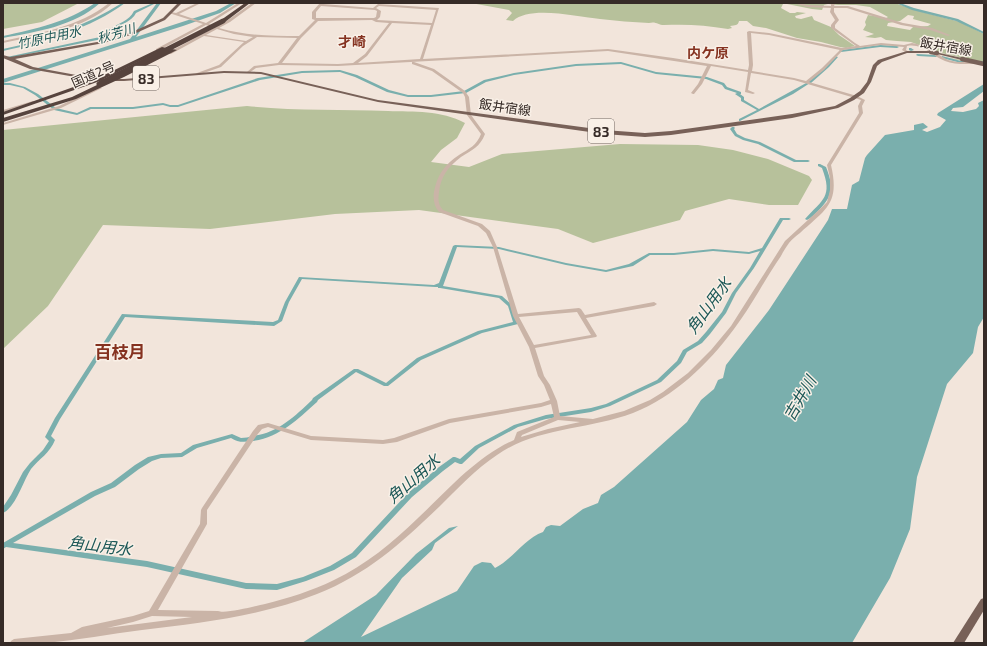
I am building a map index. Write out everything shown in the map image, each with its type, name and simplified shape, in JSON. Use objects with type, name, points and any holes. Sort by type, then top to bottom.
[{"type":"highway","name":"国道2号","points":[[57,104],[99,82],[170,49],[223,21],[248,3]]},
{"type":"highway","points":[[44,105],[46,99],[99,82],[164,48],[223,21]]},
{"type":"highway","points":[[3,114],[44,105],[57,104],[83,94],[174,50],[223,21]]},
{"type":"highway","points":[[122,76],[121,79],[127,80]]},
{"type":"highway","points":[[6,120],[44,105]]},
{"type":"main road","points":[[3,60],[104,42],[143,30],[156,24],[171,13],[180,3]]},
{"type":"main road","name":"飯井宿線","points":[[3,56],[37,69],[99,82],[224,72],[249,72],[277,76],[362,98],[617,134],[659,134],[811,113],[836,106],[856,96],[867,86],[877,64],[886,58],[907,52],[930,52],[984,63]]},
{"type":"main road","points":[[958,643],[984,602]]},
{"type":"street","points":[[3,42],[78,22],[111,3]]},
{"type":"street","points":[[176,14],[199,3]]},
{"type":"street","points":[[132,64],[208,23],[240,3]]},
{"type":"street","points":[[208,23],[223,21],[245,11],[254,3]]},
{"type":"street","points":[[796,3],[807,6],[833,4],[902,24],[931,29],[948,35]]},
{"type":"street","points":[[317,20],[314,19],[314,12],[321,4],[373,9],[379,11],[378,17],[375,19]]},
{"type":"street","points":[[833,4],[832,12],[837,20],[833,25],[833,28],[860,47]]},
{"type":"street","points":[[373,9],[378,5],[437,8],[421,61]]},
{"type":"street","points":[[171,13],[208,23],[217,28],[255,37],[300,37]]},
{"type":"street","points":[[279,64],[300,37],[317,20],[375,19],[374,20],[376,21],[433,24]]},
{"type":"street","points":[[152,60],[157,60],[217,28],[223,21]]},
{"type":"street","points":[[354,64],[366,55],[391,22]]},
{"type":"street","points":[[753,93],[746,91],[751,65],[750,30],[842,49],[881,44],[905,46],[911,44],[918,45],[951,62],[984,63]]},
{"type":"street","points":[[191,32],[247,42]]},
{"type":"street","points":[[198,74],[220,66],[247,42],[255,37]]},
{"type":"street","points":[[171,43],[184,46]]},
{"type":"street","points":[[905,46],[904,50],[907,52]]},
{"type":"street","points":[[807,82],[824,69],[842,49]]},
{"type":"street","points":[[14,643],[226,615],[306,595],[334,584],[357,572],[378,558],[488,457],[517,440],[593,422],[638,408],[659,397],[686,377],[724,339],[787,242],[829,202],[832,190],[832,178],[829,165],[861,113],[860,106],[863,100],[856,96],[807,82],[628,52],[603,50],[354,64],[279,64],[255,67],[249,72]]},
{"type":"street","points":[[409,61],[433,70],[464,92],[467,97],[468,113],[480,129],[483,136],[478,143],[455,159],[442,171],[437,186],[436,202],[441,211],[480,225],[488,232],[495,247],[516,316],[532,347],[541,376],[554,401],[557,418]]},
{"type":"street","points":[[132,64],[141,66]]},
{"type":"street","points":[[693,92],[709,66]]},
{"type":"street","points":[[3,111],[44,105]]},
{"type":"street","points":[[3,124],[6,120]]},
{"type":"street","points":[[583,317],[654,304]]},
{"type":"street","points":[[516,316],[578,310],[594,336],[532,347]]},
{"type":"street","points":[[152,613],[203,524],[204,510],[260,427],[268,425],[311,438],[383,442],[395,440],[448,421],[540,405],[554,401]]},
{"type":"street","points":[[517,440],[519,434],[557,418],[586,420],[593,422]]},
{"type":"street","points":[[72,636],[82,630],[152,613],[215,613],[226,615]]},
{"type":"green space","points":[[3,3],[79,3],[42,22],[3,29]]},
{"type":"green space","points":[[471,3],[895,3],[960,22],[984,34],[984,61],[963,61],[942,57],[962,60],[963,58],[937,52],[911,42],[886,40],[881,37],[865,37],[874,34],[863,30],[866,25],[865,22],[868,15],[888,17],[870,7],[856,5],[828,4],[824,5],[822,10],[783,4],[781,8],[790,13],[806,13],[795,16],[796,18],[801,19],[812,16],[814,20],[831,27],[839,35],[855,46],[846,48],[797,38],[766,28],[753,26],[747,21],[739,21],[737,25],[730,26],[732,28],[728,29],[696,25],[662,25],[653,22],[618,21],[555,13],[542,13],[521,16],[513,21],[506,20],[512,13],[509,10]],"holes":[[[908,15],[914,16],[913,19],[931,24],[928,26],[913,27],[910,30],[887,26],[888,23],[900,21]]]},
{"type":"green space","points":[[247,106],[265,108],[417,112],[446,116],[465,123],[457,138],[441,150],[431,162],[469,167],[502,154],[620,144],[698,145],[733,150],[768,159],[809,176],[812,180],[798,205],[769,205],[729,199],[685,211],[680,220],[593,243],[558,229],[419,210],[335,214],[210,229],[103,225],[48,306],[3,349],[3,130]]},
{"type":"water","name":"吉井川","points":[[984,84],[984,91],[963,107],[953,108],[951,111],[963,112],[976,109],[979,106],[978,103],[984,100],[984,317],[978,327],[973,353],[947,384],[917,477],[910,529],[890,578],[852,643],[302,643],[376,595],[416,554],[449,528],[458,526],[435,543],[432,550],[402,578],[361,637],[457,591],[474,566],[482,562],[491,563],[495,568],[508,559],[530,539],[543,532],[546,527],[551,525],[560,526],[583,509],[598,503],[601,495],[614,487],[687,422],[701,400],[714,389],[718,380],[723,378],[726,365],[769,310],[828,220],[832,209],[847,209],[852,185],[859,181],[865,158],[885,135],[914,130],[914,125],[923,123],[928,127],[922,130],[927,132],[940,127],[946,120],[937,115],[938,113]]},
{"type":"waterway","points":[[3,37],[53,26],[88,10],[98,3]]},
{"type":"waterway","points":[[3,50],[51,38],[96,19],[124,3]]},
{"type":"waterway","name":"竹原中用水","points":[[9,57],[101,38],[110,30],[133,17],[135,12],[155,3]]},
{"type":"waterway","points":[[132,40],[159,3]]},
{"type":"waterway","name":"秋芳川","points":[[3,81],[181,25],[218,12],[234,3]]},
{"type":"waterway","name":"角山用水","points":[[897,3],[913,9],[957,20],[984,33]]},
{"type":"waterway","name":"角山用水","points":[[841,51],[880,46],[897,47]]},
{"type":"waterway","name":"角山用水","points":[[918,55],[936,56]]},
{"type":"waterway","name":"角山用水","points":[[810,82],[836,57]]},
{"type":"waterway","name":"角山用水","points":[[943,57],[961,62],[984,62]]},
{"type":"waterway","points":[[55,109],[77,114],[90,108],[133,108],[163,104],[178,106],[259,79],[302,72],[340,71],[356,76],[388,91],[408,96],[431,96],[465,92],[485,81],[514,74],[576,65],[621,63],[656,73],[706,78],[723,84],[726,88],[740,93],[737,94],[743,98],[742,100],[759,110]]},
{"type":"waterway","name":"角山用水","points":[[740,120],[808,83]]},
{"type":"waterway","points":[[3,84],[17,85],[24,88],[37,95],[54,108]]},
{"type":"waterway","name":"角山用水","points":[[733,128],[732,129],[736,135],[744,139],[759,143],[795,161],[808,161]]},
{"type":"waterway","name":"角山用水","points":[[807,219],[824,202],[829,191],[829,184],[824,167],[819,165]]},
{"type":"waterway","name":"角山用水","points":[[7,545],[147,564],[246,586],[277,587],[304,579],[332,568],[354,555],[410,495],[455,459],[460,462],[477,447],[516,426],[546,417],[591,410],[608,405],[659,381],[679,362],[685,351],[700,342],[708,333],[724,312],[734,293],[752,268],[782,219],[789,219]]},
{"type":"waterway","points":[[3,546],[93,494],[113,485],[150,459],[161,456],[182,455],[195,446],[232,436],[236,439],[243,440],[260,438],[269,435],[286,426],[315,401],[315,399],[356,370],[386,385],[419,359],[480,332],[516,323],[510,305],[500,297],[440,287],[455,246],[499,248],[566,264],[606,271],[631,265],[649,254],[674,254],[713,250],[749,253],[763,249]]},
{"type":"waterway","name":"角山用水","points":[[3,511],[11,502],[29,468],[48,448],[52,440],[48,437],[57,419],[124,315],[274,324],[280,321],[287,302],[301,278],[435,286],[440,284]]},
{"type":"district","name":"才崎","points":[[352,41]]},
{"type":"district","name":"内ケ原","points":[[708,52]]},
{"type":"district","name":"百枝月","points":[[120,351]]}]
